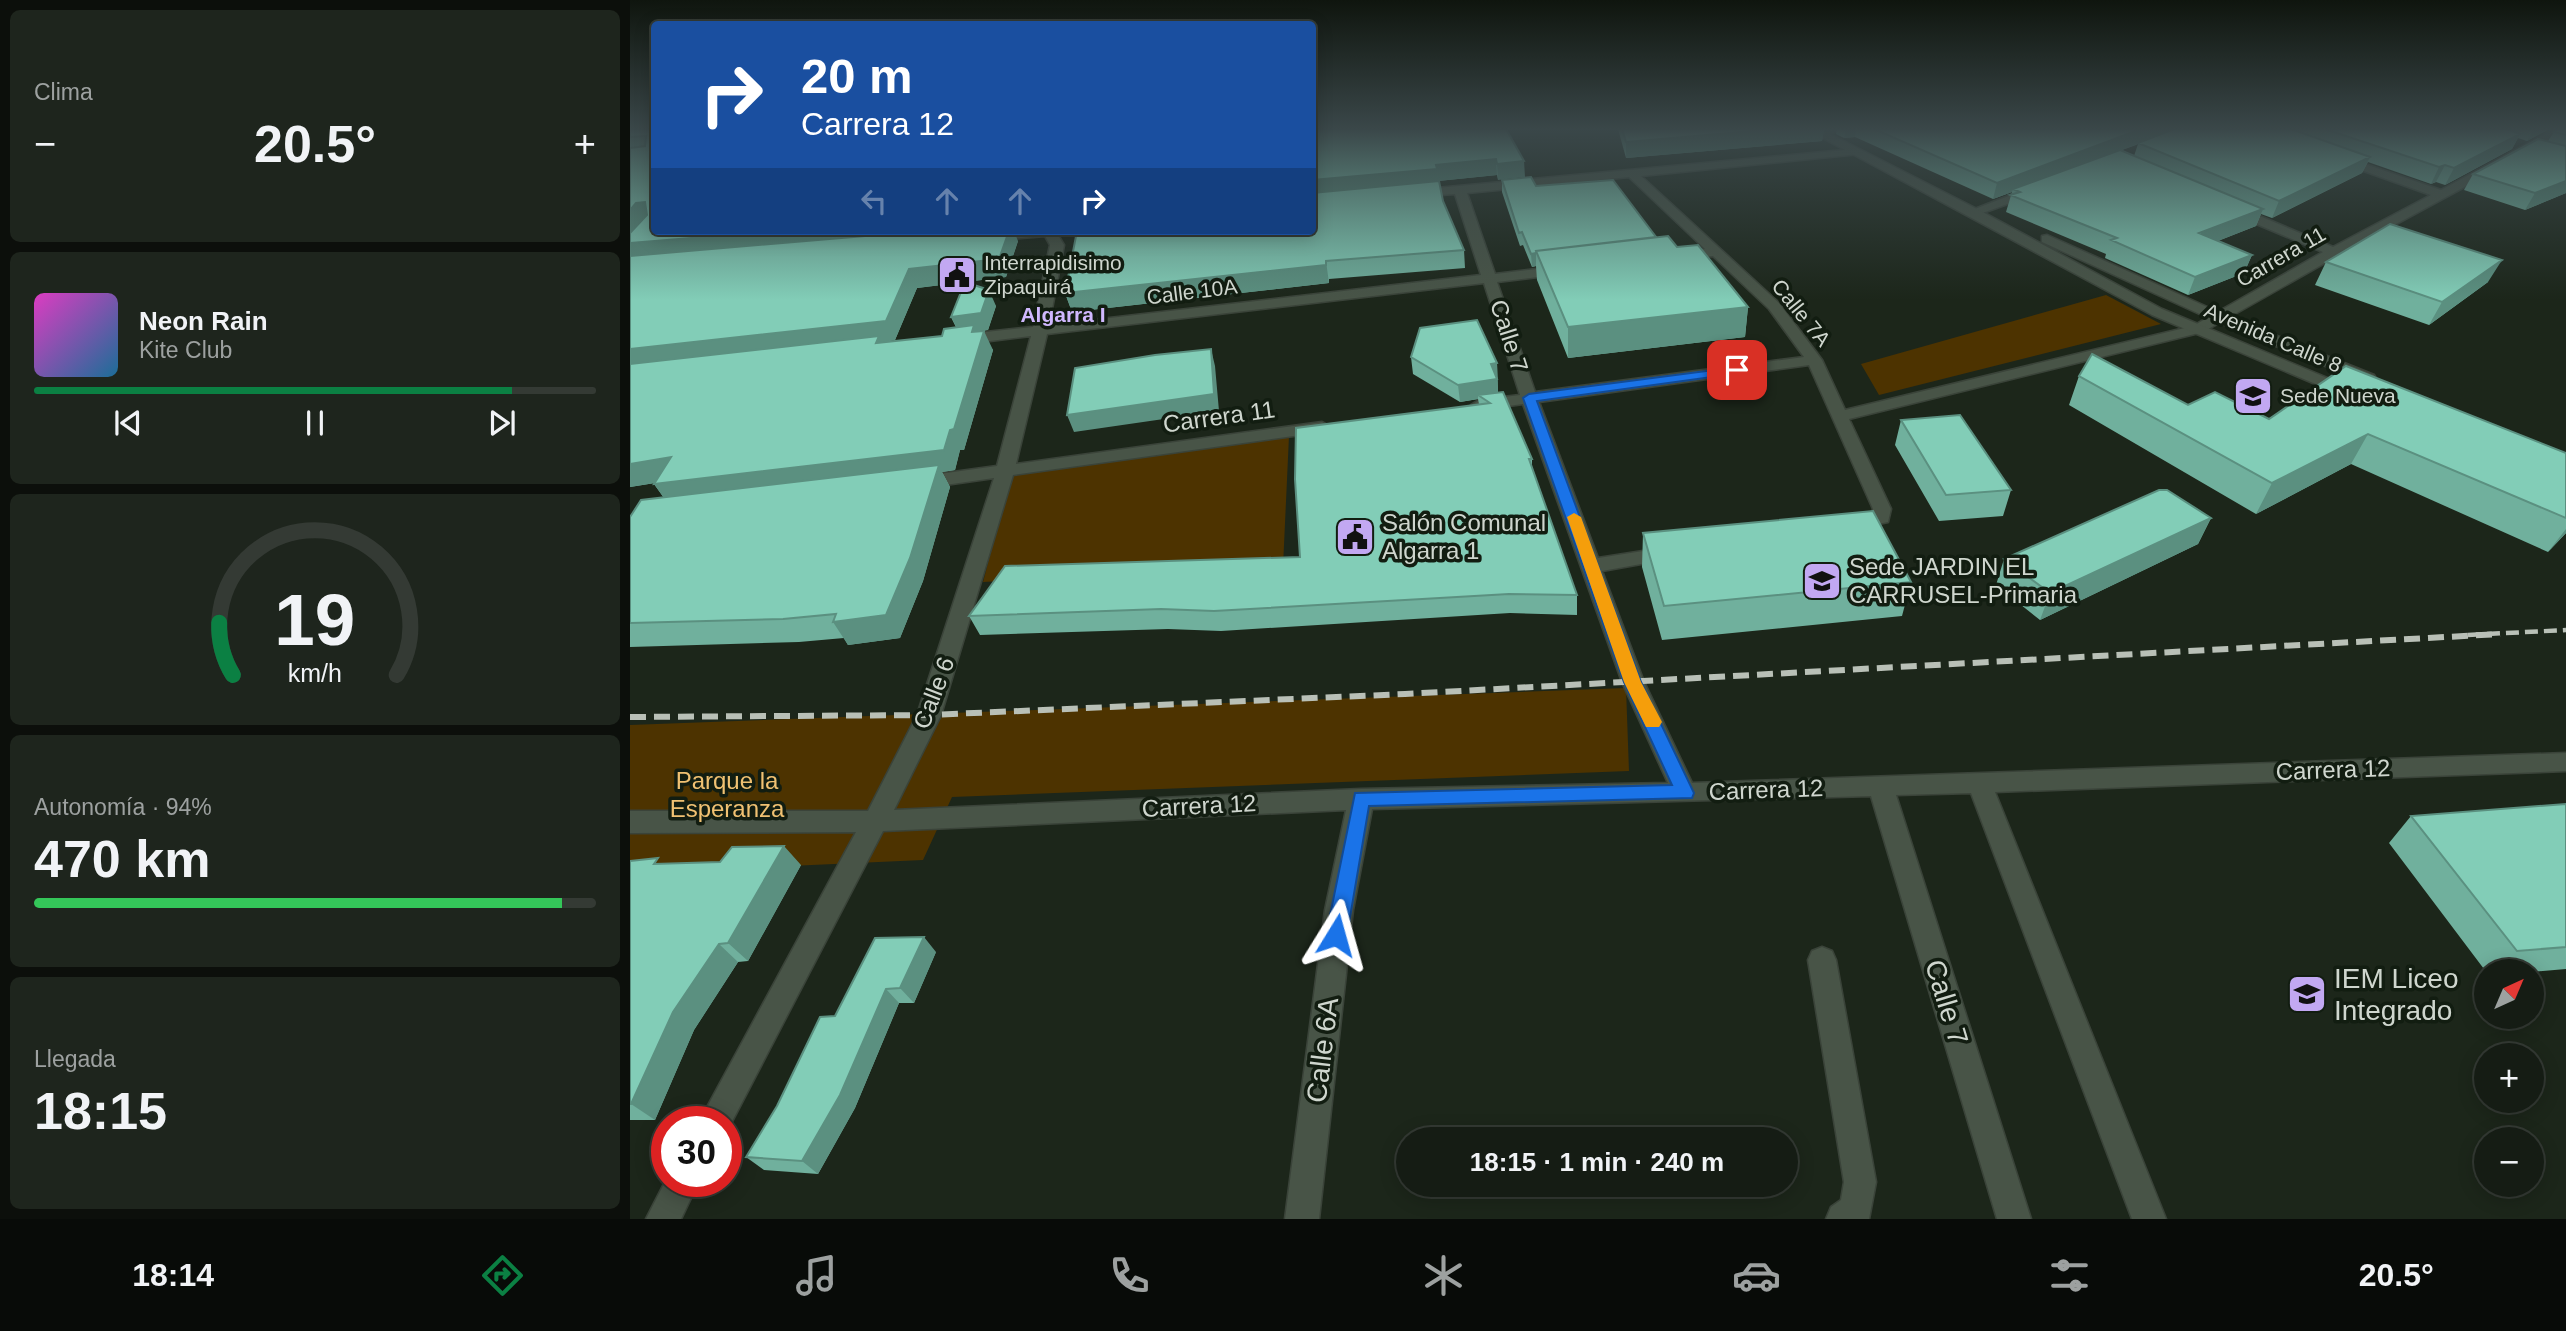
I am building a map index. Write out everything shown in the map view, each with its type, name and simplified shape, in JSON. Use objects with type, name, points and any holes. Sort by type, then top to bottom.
[{"type":"street","points":[[1406,195],[1501,186]]},
{"type":"street","name":"Calle 7A","points":[[1645,186],[1774,306],[1814,360],[1882,509],[1881,517],[1830,527]]},
{"type":"street","name":"Avenida Calle 8","points":[[1922,186],[2113,289],[2198,329],[2363,398]]},
{"type":"street","points":[[1973,212],[2046,186]]},
{"type":"street","points":[[2417,186],[2440,194]]},
{"type":"street","name":"Carrera 11","points":[[1840,416],[2198,329],[2456,186]]},
{"type":"street","name":"Calle 7","points":[[1460,190],[1529,398],[1633,682],[1685,793]]},
{"type":"street","points":[[2220,203],[2334,252]]},
{"type":"street","name":"Avenida Calle 8","points":[[1973,212],[2017,226],[2220,318],[2387,386]]},
{"type":"street","points":[[969,239],[1010,235]]},
{"type":"street","name":"Calle 6","points":[[724,1106],[929,715],[1004,472],[1040,331],[1057,245],[1052,235]]},
{"type":"street","points":[[1664,258],[1717,251]]},
{"type":"street","name":"Calle 10A","points":[[944,342],[1584,268]]},
{"type":"street","points":[[1460,408],[1814,360]]},
{"type":"street","name":"Carrera 11","points":[[894,486],[1336,425]]},
{"type":"street","points":[[1592,566],[1685,551]]},
{"type":"street","name":"Carrera 12","points":[[630,822],[875,821],[1361,799],[1685,793],[2566,762]]},
{"type":"street","points":[[1979,782],[2149,1219]]},
{"type":"street","name":"Calle 7","points":[[1880,785],[2014,1219]]},
{"type":"street","name":"Calle 6A","points":[[1302,1219],[1339,910],[1361,799]]},
{"type":"street","points":[[1822,960],[1860,1182],[1849,1214]]},
{"type":"street","points":[[663,1219],[675,1197]]},
{"type":"green space","points":[[2106,295],[2161,324],[1879,395],[1861,364]]},
{"type":"green space","points":[[1289,436],[1283,567],[983,582],[1011,474]]},
{"type":"green space","name":"Parque la Esperanza","points":[[1626,688],[1629,771],[952,797],[923,860],[630,873],[630,725]]},
{"type":"building","points":[[630,186],[651,186],[651,235],[728,235],[630,243],[630,233],[647,215],[645,202],[636,203],[630,210]]},
{"type":"building","points":[[1387,186],[1440,186],[1443,201],[1464,250],[1326,261],[1326,265],[1065,293],[1076,235],[1316,235],[1316,193]]},
{"type":"building","points":[[1504,186],[1617,186],[1656,237],[1536,251],[1531,254],[1522,232],[1519,233]]},
{"type":"building","points":[[2022,186],[2207,186],[2263,209],[2199,233],[2252,255],[2195,277],[2111,240],[2117,238],[2010,195],[2020,192],[2013,189]]},
{"type":"building","points":[[2242,186],[2310,186],[2279,201]]},
{"type":"building","points":[[2512,186],[2553,186],[2535,193]]},
{"type":"building","points":[[2390,224],[2502,260],[2442,302],[2326,262]]},
{"type":"building","points":[[877,235],[1008,235],[999,259],[909,269],[886,321],[630,349],[630,256]]},
{"type":"building","points":[[1668,236],[1677,247],[1698,245],[1748,307],[1568,327],[1536,251]]},
{"type":"building","points":[[965,282],[989,290],[981,313],[951,317]]},
{"type":"building","points":[[1477,320],[1497,363],[1491,364],[1497,379],[1458,385],[1411,357],[1420,328]]},
{"type":"building","points":[[974,325],[972,332],[984,331],[954,429],[950,430],[944,450],[654,484],[671,457],[630,464],[630,364],[879,336],[876,343],[942,336],[944,329]]},
{"type":"building","points":[[1211,349],[1214,394],[1067,415],[1075,368]]},
{"type":"building","points":[[2092,354],[2188,405],[2215,392],[2269,419],[2346,366],[2566,453],[2566,518],[2368,434],[2272,483],[2079,376]]},
{"type":"building","points":[[1503,392],[1532,459],[1529,459],[1577,595],[1509,594],[1214,611],[1161,609],[969,616],[1005,566],[1300,557],[1295,479],[1296,428],[1490,403],[1478,395]]},
{"type":"building","points":[[1960,415],[2011,490],[1946,495],[1901,420]]},
{"type":"building","points":[[939,465],[910,558],[886,615],[833,622],[836,614],[783,619],[630,623],[630,517],[641,500]]},
{"type":"building","points":[[2159,490],[2167,490],[2211,518],[2050,593],[2004,559]]},
{"type":"building","points":[[1873,511],[1911,582],[1664,606],[1643,533]]},
{"type":"building","points":[[2566,804],[2566,947],[2517,951],[2411,816]]},
{"type":"building","points":[[784,846],[728,943],[719,944],[673,1012],[630,1104],[630,861],[658,858],[654,864],[720,862],[732,847]]},
{"type":"building","points":[[924,937],[900,988],[886,989],[840,1095],[802,1161],[746,1157],[777,1106],[820,1017],[835,1016],[875,938]]},
{"type":"railway","points":[[2468,635],[2566,630]]},
{"type":"railway","points":[[630,717],[929,715],[1405,694],[2500,634]]},
{"type":"slow traffic","points":[[1574,517],[1633,682],[1653,722]]},
{"type":"place","name":"Interrapidisimo Zipaquirá","points":[[957,275]]},
{"type":"place","name":"Sede Nueva","points":[[2253,396]]},
{"type":"place","name":"Salón Comunal Algarra 1","points":[[1355,537]]},
{"type":"place","name":"Sede JARDIN EL CARRUSEL-Primaria","points":[[1822,581]]},
{"type":"place","name":"IEM Liceo Integrado","points":[[2307,994]]},
{"type":"district","name":"Algarra I","points":[[1063,315]]},
{"type":"route","points":[[1336,935],[1361,799],[1685,793],[1670,756],[1633,682],[1529,398],[1737,370]]}]
